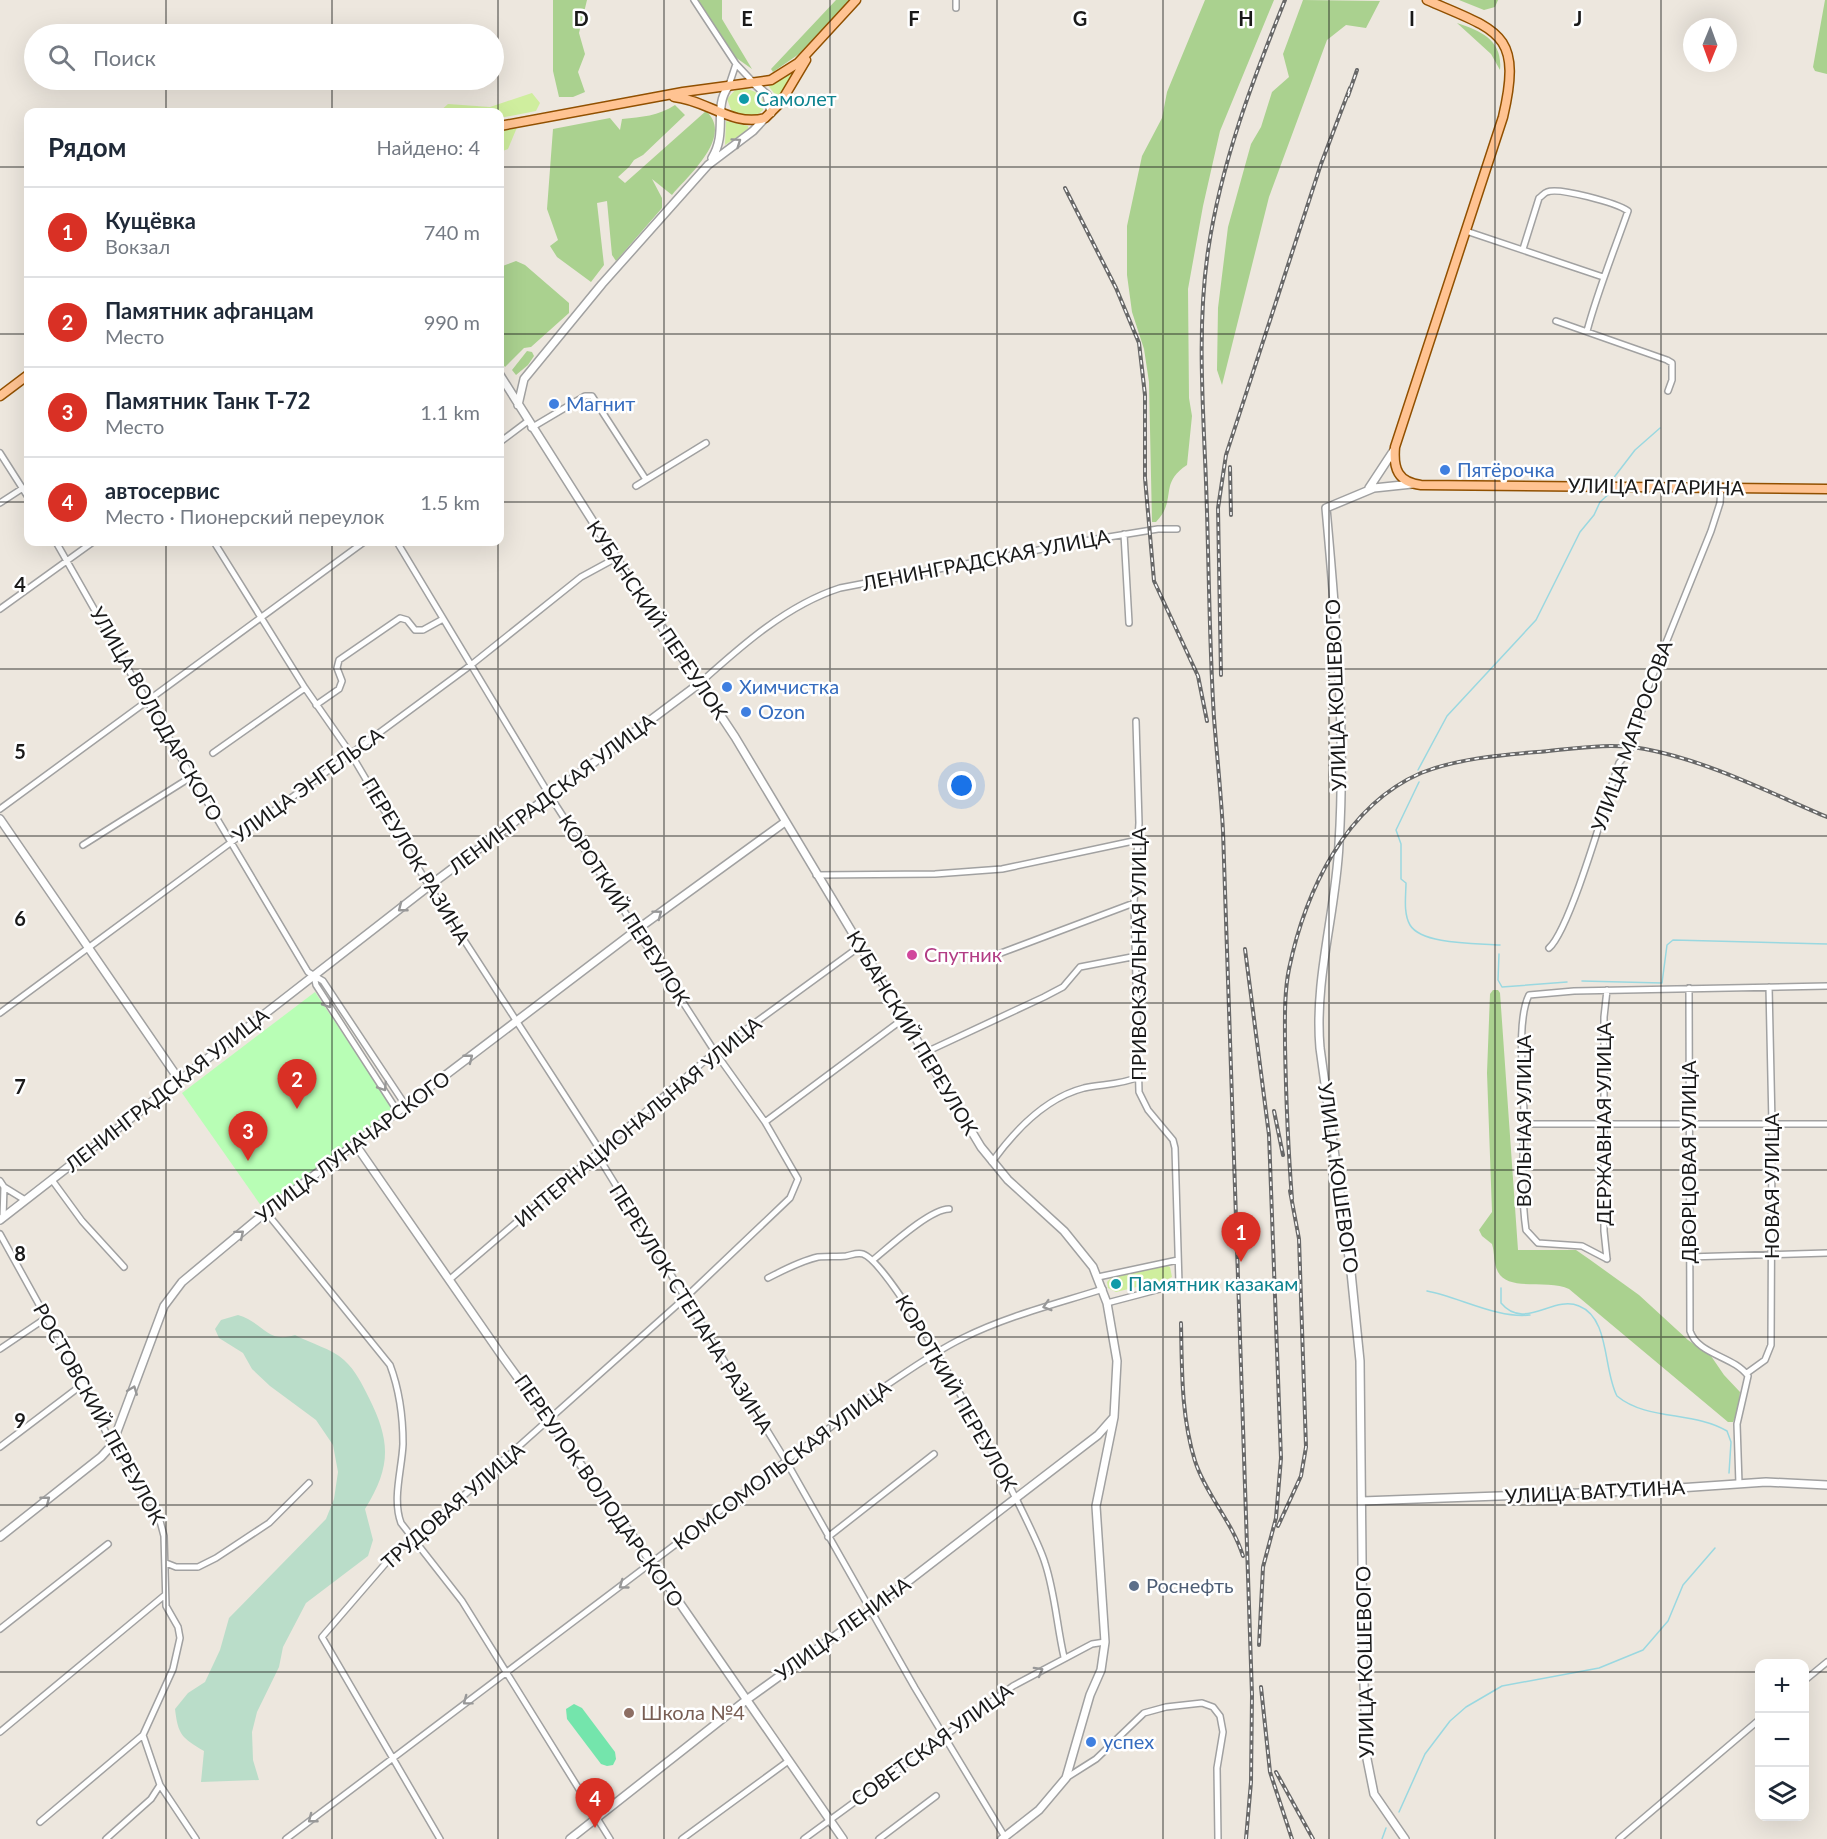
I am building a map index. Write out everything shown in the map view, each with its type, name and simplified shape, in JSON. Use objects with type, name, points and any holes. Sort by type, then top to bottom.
[{"type":"main road","points":[[504,125],[662,96],[771,80],[790,70],[856,0]]},
{"type":"main road","points":[[1413,484],[1402,480],[1396,472],[1395,447],[1466,231],[1508,93],[1511,67],[1506,46],[1486,26],[1426,0]]},
{"type":"main road","points":[[662,96],[690,99],[740,120],[768,116],[792,85],[813,48]]},
{"type":"main road","points":[[0,396],[24,378]]},
{"type":"main road","name":"УЛИЦА ГАГАРИНА","points":[[1413,484],[1827,489]]},
{"type":"street","points":[[518,405],[524,379],[602,284],[708,165],[753,131],[768,116],[767,94],[736,64],[694,0]]},
{"type":"street","points":[[956,0],[956,8]]},
{"type":"street","points":[[708,165],[721,142],[722,98],[736,64]]},
{"type":"street","points":[[1522,249],[1539,198],[1545,192],[1554,191],[1621,206],[1628,211],[1587,331]]},
{"type":"street","points":[[1466,231],[1604,277]]},
{"type":"street","points":[[1556,321],[1672,363],[1672,380],[1668,391]]},
{"type":"street","name":"КУБАНСКИЙ ПЕРЕУЛОК","points":[[504,382],[616,558],[700,683],[992,1162],[1082,1251],[1103,1289],[1117,1361],[1114,1417],[1096,1506],[1105,1642],[1099,1678],[1090,1695],[1066,1778]]},
{"type":"street","points":[[504,440],[585,396],[592,396],[645,478]]},
{"type":"street","points":[[636,486],[645,478],[706,443]]},
{"type":"street","points":[[1366,490],[1377,479],[1395,447]]},
{"type":"street","points":[[0,453],[23,488],[0,502]]},
{"type":"street","name":"УЛИЦА ГАГАРИНА","points":[[1326,507],[1366,490],[1413,484]]},
{"type":"street","name":"УЛИЦА МАТРОСОВА","points":[[1548,948],[1555,941],[1573,899],[1619,763],[1632,747],[1635,722],[1642,710],[1647,690],[1711,531],[1720,503],[1721,487]]},
{"type":"street","name":"УЛИЦА КОШЕВОГО","points":[[1326,507],[1339,697],[1341,820],[1336,876],[1319,998],[1318,1031],[1356,1318],[1362,1501],[1363,1658],[1369,1775],[1374,1794],[1405,1839]]},
{"type":"street","name":"ЛЕНИНГРАДСКАЯ УЛИЦА","points":[[2,1219],[429,886],[700,683],[794,608],[814,596],[840,588],[1124,534],[1177,529]]},
{"type":"street","points":[[1124,534],[1129,623]]},
{"type":"street","name":"УЛИЦА ВОЛОДАРСКОГО","points":[[58,546],[191,777],[308,972],[323,981],[406,1106]]},
{"type":"street","points":[[0,609],[87,546]]},
{"type":"street","name":"ПЕРЕУЛОК РАЗИНА","points":[[217,546],[305,688],[351,754],[429,886],[598,1152]]},
{"type":"street","points":[[0,809],[359,546]]},
{"type":"street","name":"КОРОТКИЙ ПЕРЕУЛОК","points":[[399,546],[550,796],[715,1052],[765,1122],[798,1179],[798,1183]]},
{"type":"street","name":"УЛИЦА ЭНГЕЛЬСА","points":[[0,1013],[471,665],[581,577],[616,558]]},
{"type":"street","points":[[316,705],[339,689],[342,681],[337,668],[339,660],[400,618],[407,620],[415,630],[423,630],[443,619]]},
{"type":"street","points":[[213,753],[305,688]]},
{"type":"street","name":"ПРИВОКЗАЛЬНАЯ УЛИЦА","points":[[1107,1303],[1179,1284],[1175,1148],[1173,1140],[1142,1101],[1138,1077],[1134,903],[1138,840],[1136,721]]},
{"type":"street","points":[[83,845],[191,777]]},
{"type":"street","points":[[0,819],[180,1081]]},
{"type":"street","name":"УЛИЦА ЛУНАЧАРСКОГО","points":[[0,1537],[101,1457],[112,1445],[164,1306],[182,1282],[266,1212],[355,1144],[636,931],[785,822]]},
{"type":"street","points":[[816,875],[935,874],[1002,869],[1138,840]]},
{"type":"street","points":[[1000,953],[1134,903]]},
{"type":"street","name":"ИНТЕРНАЦИОНАЛЬНАЯ УЛИЦА","points":[[449,1280],[715,1052],[859,947]]},
{"type":"street","points":[[924,1053],[1044,997],[1062,987],[1080,967],[1137,956]]},
{"type":"street","name":"УЛИЦА ВОЛОДАРСКОГО","points":[[315,976],[316,985],[398,1112]]},
{"type":"street","points":[[1606,990],[1827,986]]},
{"type":"street","name":"НОВАЯ УЛИЦА","points":[[1747,1373],[1770,1354],[1772,1124],[1769,987]]},
{"type":"street","name":"ДВОРЦОВАЯ УЛИЦА","points":[[1689,988],[1688,1311],[1692,1336],[1701,1346],[1747,1373]]},
{"type":"street","name":"ВОЛЬНАЯ УЛИЦА","points":[[1606,990],[1528,995],[1524,1009],[1522,1035],[1524,1124],[1521,1166],[1525,1224],[1528,1235],[1543,1244],[1582,1246],[1607,1259]]},
{"type":"street","name":"ДЕРЖАВНАЯ УЛИЦА","points":[[1606,990],[1604,1230],[1607,1259]]},
{"type":"street","points":[[765,1122],[903,1019]]},
{"type":"street","points":[[992,1162],[1022,1126],[1056,1099],[1086,1088],[1128,1082],[1138,1077]]},
{"type":"street","points":[[1524,1124],[1827,1124]]},
{"type":"street","name":"ПЕРЕУЛОК ВОЛОДАРСКОГО","points":[[355,1144],[449,1280],[652,1563],[787,1762],[843,1839]]},
{"type":"street","name":"ПЕРЕУЛОК СТЕПАНА РАЗИНА","points":[[598,1152],[786,1461],[1004,1838]]},
{"type":"street","points":[[52,1180],[82,1221],[124,1267]]},
{"type":"street","points":[[0,1181],[4,1187],[25,1200]]},
{"type":"street","name":"ТРУДОВАЯ УЛИЦА","points":[[393,1756],[322,1637],[398,1549],[416,1539],[686,1298],[790,1198],[798,1183]]},
{"type":"street","points":[[2,1219],[4,1187]]},
{"type":"street","points":[[768,1278],[799,1263],[817,1258],[856,1253],[873,1260],[920,1223],[938,1212],[949,1209]]},
{"type":"street","points":[[266,1212],[390,1365],[396,1380],[403,1443],[396,1512],[401,1523],[416,1539],[462,1601],[507,1671],[596,1820],[610,1839]]},
{"type":"street","name":"РОСТОВСКИЙ ПЕРЕУЛОК","points":[[0,1234],[83,1384],[112,1445],[124,1460],[160,1521],[165,1536],[166,1606],[178,1627],[180,1638],[173,1669],[143,1736],[40,1822]]},
{"type":"street","points":[[1688,1257],[1771,1257],[1827,1253]]},
{"type":"street","name":"КОРОТКИЙ ПЕРЕУЛОК","points":[[873,1260],[908,1304],[1016,1498]]},
{"type":"street","points":[[1098,1277],[1178,1260]]},
{"type":"street","name":"КОМСОМОЛЬСКАЯ УЛИЦА","points":[[286,1839],[881,1389],[935,1353],[1008,1318],[1103,1289]]},
{"type":"street","points":[[0,1349],[45,1318]]},
{"type":"street","points":[[1739,1484],[1737,1424],[1747,1389],[1747,1373]]},
{"type":"street","points":[[0,1447],[83,1384]]},
{"type":"street","name":"УЛИЦА ЛЕНИНА","points":[[570,1839],[745,1701],[871,1610],[1098,1435],[1114,1417]]},
{"type":"street","points":[[828,1536],[934,1454]]},
{"type":"street","name":"УЛИЦА ВАТУТИНА","points":[[1362,1501],[1509,1497],[1766,1482],[1827,1485]]},
{"type":"street","points":[[166,1563],[176,1567],[198,1567],[216,1558],[269,1523],[309,1483]]},
{"type":"street","points":[[1016,1498],[1045,1563],[1064,1657]]},
{"type":"street","points":[[0,1629],[108,1544]]},
{"type":"street","points":[[0,1732],[165,1595]]},
{"type":"street","name":"СОВЕТСКАЯ УЛИЦА","points":[[804,1839],[1013,1686],[1064,1657],[1092,1644],[1105,1642]]},
{"type":"street","points":[[1809,1677],[1827,1662]]},
{"type":"street","points":[[1004,1838],[1039,1810],[1066,1778],[1096,1759],[1144,1713],[1166,1707],[1202,1703],[1213,1707],[1220,1716],[1223,1732],[1217,1768],[1218,1839]]},
{"type":"street","points":[[1619,1839],[1755,1723]]},
{"type":"street","points":[[143,1736],[160,1785],[196,1839]]},
{"type":"street","points":[[393,1756],[440,1839]]},
{"type":"street","points":[[682,1839],[787,1762]]},
{"type":"street","points":[[106,1839],[150,1799],[160,1785]]},
{"type":"street","points":[[879,1839],[936,1796]]},
{"type":"green space","points":[[553,0],[587,0],[579,33],[585,54],[578,72],[585,92],[573,97],[559,97],[553,71]]},
{"type":"green space","points":[[697,0],[722,0],[722,19],[752,69],[735,57]]},
{"type":"green space","points":[[836,0],[850,0],[799,54],[773,72],[771,69]]},
{"type":"green space","points":[[1205,0],[1274,0],[1220,131],[1188,289],[1189,398],[1192,416],[1187,465],[1173,479],[1166,506],[1156,522],[1152,522],[1149,382],[1144,349],[1132,312],[1127,275],[1127,226],[1142,156],[1162,118],[1167,92]]},
{"type":"green space","points":[[1303,0],[1380,1],[1366,28],[1346,25],[1327,40],[1269,197],[1222,385],[1217,370],[1218,308],[1228,227],[1251,144],[1261,127],[1272,92],[1289,77],[1283,54]]},
{"type":"green space","points":[[1459,0],[1498,0],[1495,7],[1484,10]]},
{"type":"green space","points":[[1825,0],[1827,0],[1827,74],[1815,71],[1813,67]]},
{"type":"green space","points":[[1457,23],[1475,30],[1494,44],[1500,60],[1500,70],[1491,54]]},
{"type":"green space","points":[[799,65],[788,86],[777,97],[767,84],[780,79]]},
{"type":"green space","points":[[736,89],[747,89],[757,93],[763,100],[763,110],[748,117],[732,112],[727,99]]},
{"type":"green space","points":[[532,93],[540,103],[536,111],[504,117],[504,108],[444,108],[448,104],[490,107]]},
{"type":"green space","points":[[675,105],[685,115],[618,177],[625,183],[706,111],[713,121],[715,132],[712,143],[698,166],[672,195],[652,179],[662,198],[662,208],[616,261],[612,255],[607,201],[597,203],[604,265],[591,282],[557,257],[550,246],[558,240],[547,209],[553,129],[610,118],[620,130],[622,119],[656,114]]},
{"type":"green space","points":[[726,121],[748,126],[749,129],[725,145]]},
{"type":"green space","points":[[518,125],[508,149],[504,150],[504,126]]},
{"type":"green space","points":[[516,261],[525,265],[569,303],[569,313],[531,347],[524,348],[505,367],[504,366],[504,266]]},
{"type":"green space","points":[[527,351],[532,352],[534,356],[528,365],[516,375],[512,370]]},
{"type":"green space","points":[[1493,990],[1498,990],[1500,993],[1518,1250],[1576,1250],[1639,1295],[1688,1340],[1711,1356],[1740,1392],[1738,1411],[1733,1422],[1728,1422],[1569,1289],[1561,1286],[1511,1282],[1498,1272],[1492,1244],[1482,1236],[1479,1230],[1492,1212],[1487,1073],[1490,994]]},
{"type":"green space","points":[[315,992],[394,1110],[264,1210],[182,1093]]},
{"type":"green space","points":[[1166,1265],[1170,1267],[1172,1277],[1166,1280],[1116,1292],[1108,1288],[1107,1282],[1111,1278]]},
{"type":"green space","points":[[238,1315],[278,1337],[295,1335],[327,1349],[344,1360],[358,1378],[376,1414],[384,1441],[385,1454],[380,1480],[365,1509],[373,1540],[368,1556],[306,1603],[283,1647],[279,1667],[257,1712],[252,1732],[253,1760],[259,1780],[201,1782],[204,1751],[182,1735],[175,1709],[188,1693],[205,1682],[220,1650],[229,1618],[326,1519],[334,1499],[338,1472],[333,1445],[316,1420],[270,1386],[252,1369],[243,1353],[219,1338],[215,1329],[221,1320]]},
{"type":"green space","points":[[574,1704],[582,1708],[615,1752],[616,1759],[613,1765],[601,1764],[567,1719],[566,1709]]},
{"type":"waterway","points":[[1612,480],[1635,450],[1660,428]]},
{"type":"waterway","points":[[1418,770],[1447,716],[1536,620],[1580,532],[1594,515],[1600,502],[1610,493]]},
{"type":"waterway","points":[[1419,782],[1396,830],[1401,844],[1401,879],[1406,883],[1406,910],[1410,925],[1416,932],[1438,940],[1500,945]]},
{"type":"waterway","points":[[1582,981],[1662,983],[1667,945],[1673,940],[1827,944]]},
{"type":"waterway","points":[[1499,954],[1498,980],[1502,987],[1567,982]]},
{"type":"waterway","points":[[1501,1288],[1501,1303],[1510,1311],[1519,1314],[1569,1304],[1579,1306],[1589,1312],[1601,1333],[1617,1396],[1642,1409],[1700,1421],[1727,1431],[1731,1442],[1729,1473]]},
{"type":"waterway","points":[[1427,1291],[1492,1311],[1530,1315]]},
{"type":"waterway","points":[[1399,1812],[1425,1754],[1450,1721],[1466,1707],[1502,1686],[1599,1668],[1643,1650],[1668,1621],[1683,1585],[1715,1548]]},
{"type":"waterway","points":[[1382,1839],[1386,1828]]},
{"type":"railway","points":[[1246,1839],[1251,1782],[1252,1695],[1223,831],[1211,659],[1202,337],[1208,251],[1221,186],[1239,123],[1285,0]]},
{"type":"railway","points":[[1348,96],[1357,70]]},
{"type":"railway","points":[[1221,675],[1218,508],[1226,455],[1321,164],[1350,88]]},
{"type":"railway","points":[[1065,188],[1116,288],[1139,343],[1145,395],[1145,478],[1154,581],[1198,676],[1207,721]]},
{"type":"railway","points":[[1230,467],[1231,515]]},
{"type":"railway","points":[[1292,1199],[1285,1017],[1287,978],[1296,940],[1318,882],[1332,854],[1350,829],[1394,788],[1434,768],[1478,758],[1618,746],[1645,749],[1692,761],[1827,817]]},
{"type":"railway","points":[[1245,949],[1269,1135],[1281,1458],[1276,1518],[1263,1567],[1259,1645]]},
{"type":"railway","points":[[1274,1111],[1283,1155]]},
{"type":"railway","points":[[1278,1526],[1301,1476],[1306,1447],[1299,1239],[1290,1191]]},
{"type":"railway","points":[[1181,1323],[1183,1392],[1190,1444],[1200,1473],[1243,1556]]},
{"type":"railway","points":[[1261,1687],[1270,1772],[1292,1839]]},
{"type":"railway","points":[[1276,1772],[1313,1839]]},
{"type":"place","name":"Самолет","points":[[744,99]]},
{"type":"place","name":"Магнит","points":[[554,404]]},
{"type":"place","name":"Пятёрочка","points":[[1445,470]]},
{"type":"place","name":"Химчистка","points":[[727,687]]},
{"type":"place","name":"Ozon","points":[[746,712]]},
{"type":"place","name":"Спутник","points":[[912,955]]},
{"type":"place","name":"Памятник афганцам","points":[[297,1109]]},
{"type":"place","name":"Памятник Танк Т-72","points":[[248,1161]]},
{"type":"place","name":"Кущёвка","points":[[1241,1262]]},
{"type":"place","name":"Памятник казакам","points":[[1116,1284]]},
{"type":"place","name":"Роснефть","points":[[1134,1586]]},
{"type":"place","name":"Школа №4","points":[[629,1713]]},
{"type":"place","name":"успех","points":[[1091,1742]]},
{"type":"place","name":"автосервис","points":[[595,1828]]}]
